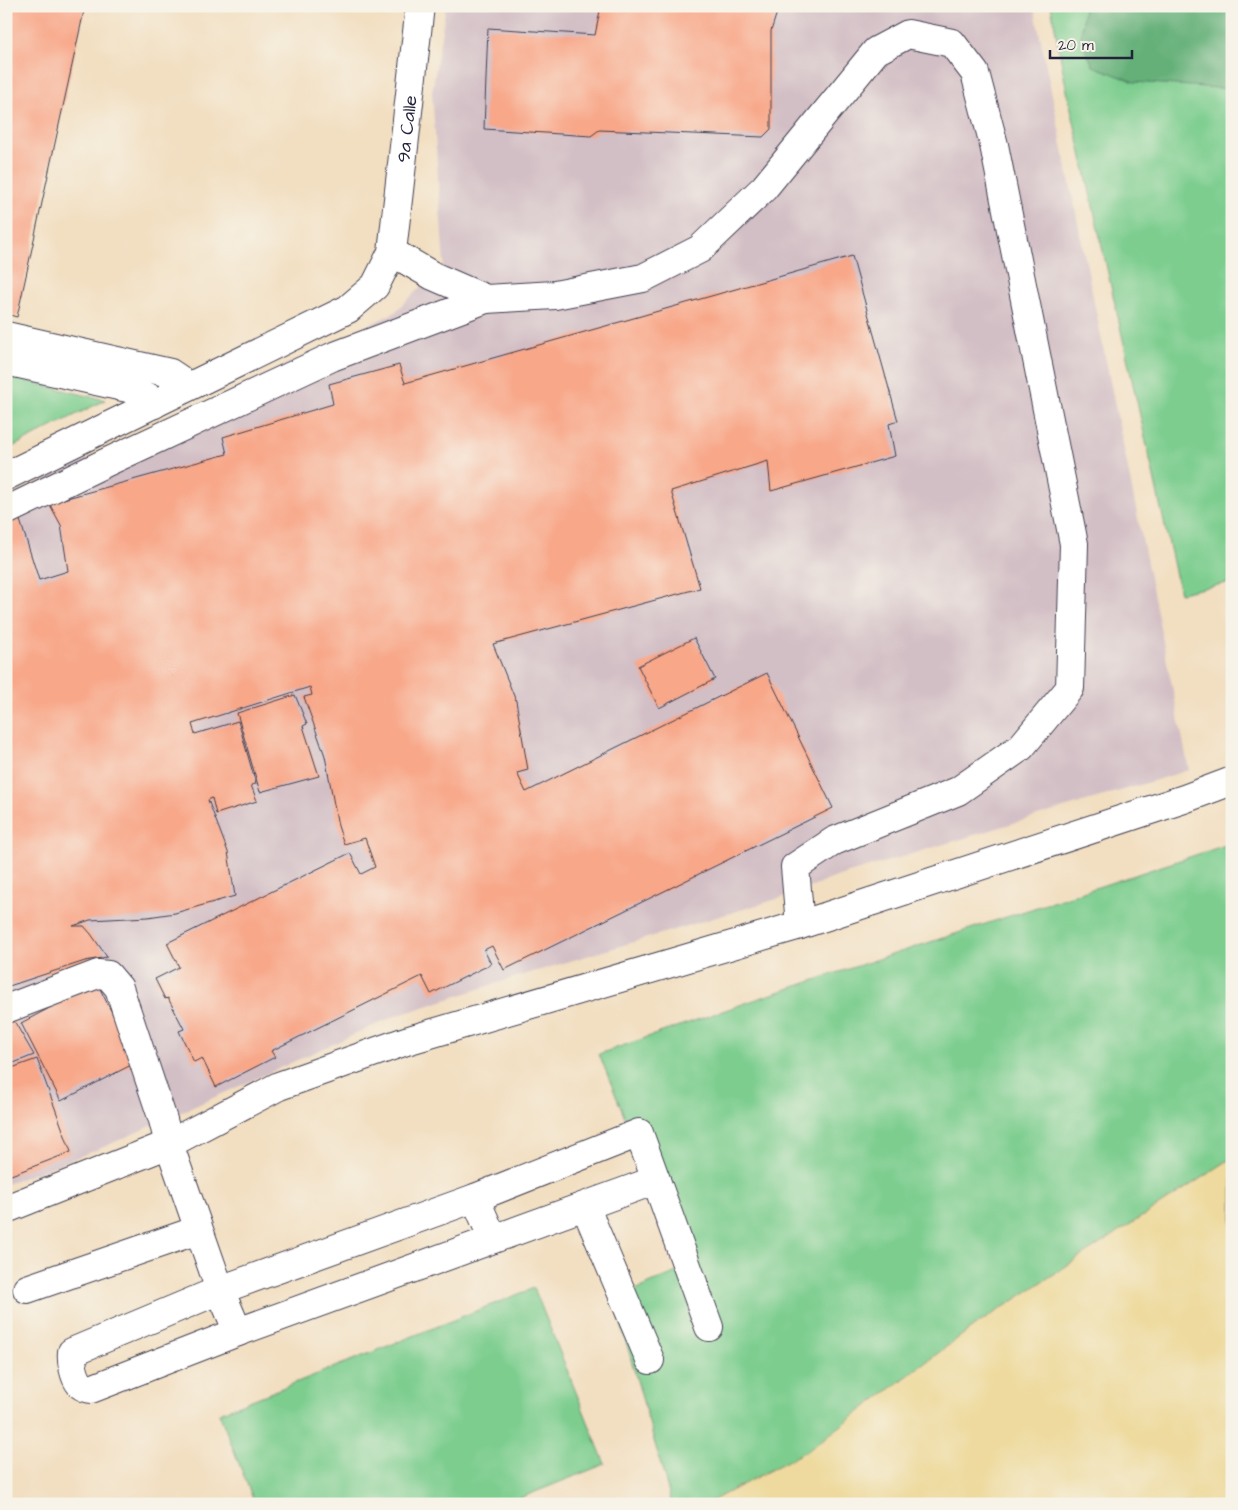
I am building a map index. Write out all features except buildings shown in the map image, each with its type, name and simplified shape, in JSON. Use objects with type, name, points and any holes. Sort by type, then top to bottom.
[{"type":"main road","name":"9a Calle","points":[[392,252],[420,6]]},
{"type":"main road","points":[[6,511],[106,462],[332,357],[486,299],[555,295],[643,278],[700,249],[764,188],[876,50],[908,34],[952,43],[975,73],[994,145],[1074,544],[1070,688],[1021,746],[958,791],[834,841],[795,867],[800,925]]},
{"type":"main road","points":[[6,476],[348,309],[375,286],[392,252],[433,276],[486,299]]},
{"type":"main road","points":[[6,336],[160,370],[170,373],[179,379],[186,388]]},
{"type":"main road","points":[[6,361],[128,388],[148,397],[154,404]]},
{"type":"main road","points":[[6,1209],[169,1144],[279,1086],[397,1044],[800,925],[1174,802],[1232,781]]},
{"type":"main road","points":[[6,1009],[98,974],[108,975],[119,988],[198,1230],[238,1332]]},
{"type":"main road","points":[[656,1180],[238,1332],[91,1389],[84,1388],[79,1383],[72,1352],[220,1290],[475,1198],[639,1134],[656,1180],[709,1327]]},
{"type":"main road","points":[[475,1198],[492,1239]]},
{"type":"main road","points":[[586,1206],[650,1360]]},
{"type":"main road","points":[[27,1289],[198,1230]]},
{"type":"shaded area","points":[[446,6],[1034,6],[1189,770],[839,876],[797,893],[500,982],[393,1017],[104,1147],[6,1184],[6,498],[394,313],[444,264],[432,92]]},
{"type":"green space","points":[[1051,6],[1232,6],[1232,582],[1180,593],[1065,82]]},
{"type":"green space","points":[[1084,6],[1232,6],[1232,89],[1134,82],[1093,66],[1081,39]]},
{"type":"green space","points":[[6,376],[105,400],[6,450]]},
{"type":"green space","points":[[1232,843],[1232,1158],[973,1327],[810,1449],[706,1504],[672,1504],[614,1299],[686,1268],[599,1054],[757,999]]},
{"type":"green space","points":[[534,1288],[605,1464],[505,1504],[255,1504],[219,1413]]},
{"type":"sand","points":[[1232,1158],[1232,1504],[706,1504],[810,1449],[973,1327]]}]
